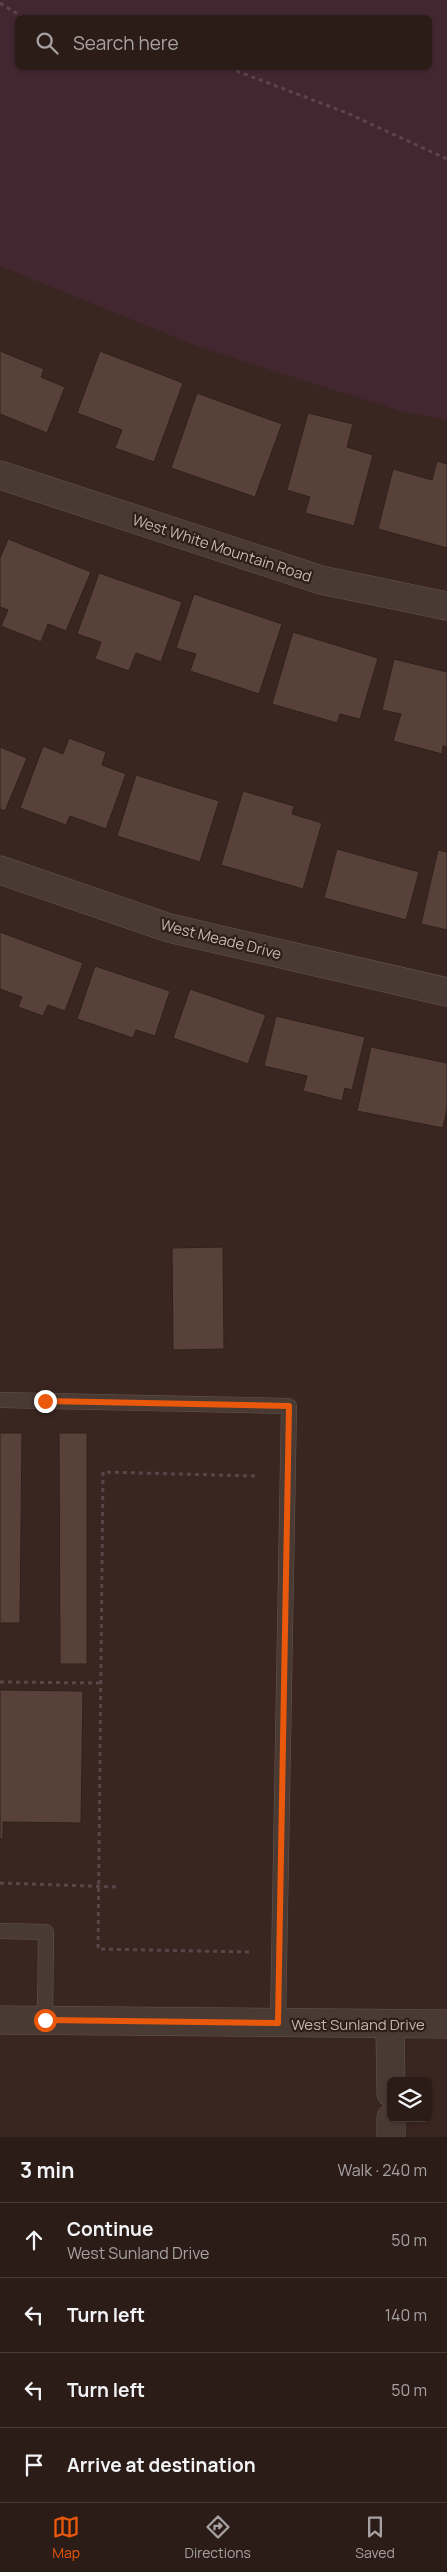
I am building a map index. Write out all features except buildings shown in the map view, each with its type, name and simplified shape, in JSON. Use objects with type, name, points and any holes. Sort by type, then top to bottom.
[{"type":"street","name":"West White Mountain Road","points":[[0,475],[321,580],[447,606]]},
{"type":"street","name":"West Meade Drive","points":[[0,870],[169,928],[447,992]]},
{"type":"street","name":"West Sunland Drive","points":[[0,2020],[390,2025],[447,2024]]},
{"type":"street","points":[[390,2025],[391,2077]]},
{"type":"street","points":[[391,2122],[391,2137]]},
{"type":"lane","points":[[0,1400],[289,1406],[278,2023]]},
{"type":"lane","points":[[0,1931],[46,1932],[45,2020]]},
{"type":"path","points":[[0,3],[19,15]]},
{"type":"path","points":[[234,70],[347,113],[447,159]]},
{"type":"path","points":[[250,1952],[98,1949],[101,1683],[104,1472],[256,1476]]},
{"type":"path","points":[[0,1682],[101,1683]]},
{"type":"path","points":[[0,1883],[119,1887]]},
{"type":"shaded area","points":[[0,0],[447,0],[447,420],[400,411],[202,348],[0,266]]},
{"type":"route","points":[[45,1401],[289,1406],[278,2023],[45,2020]]}]
